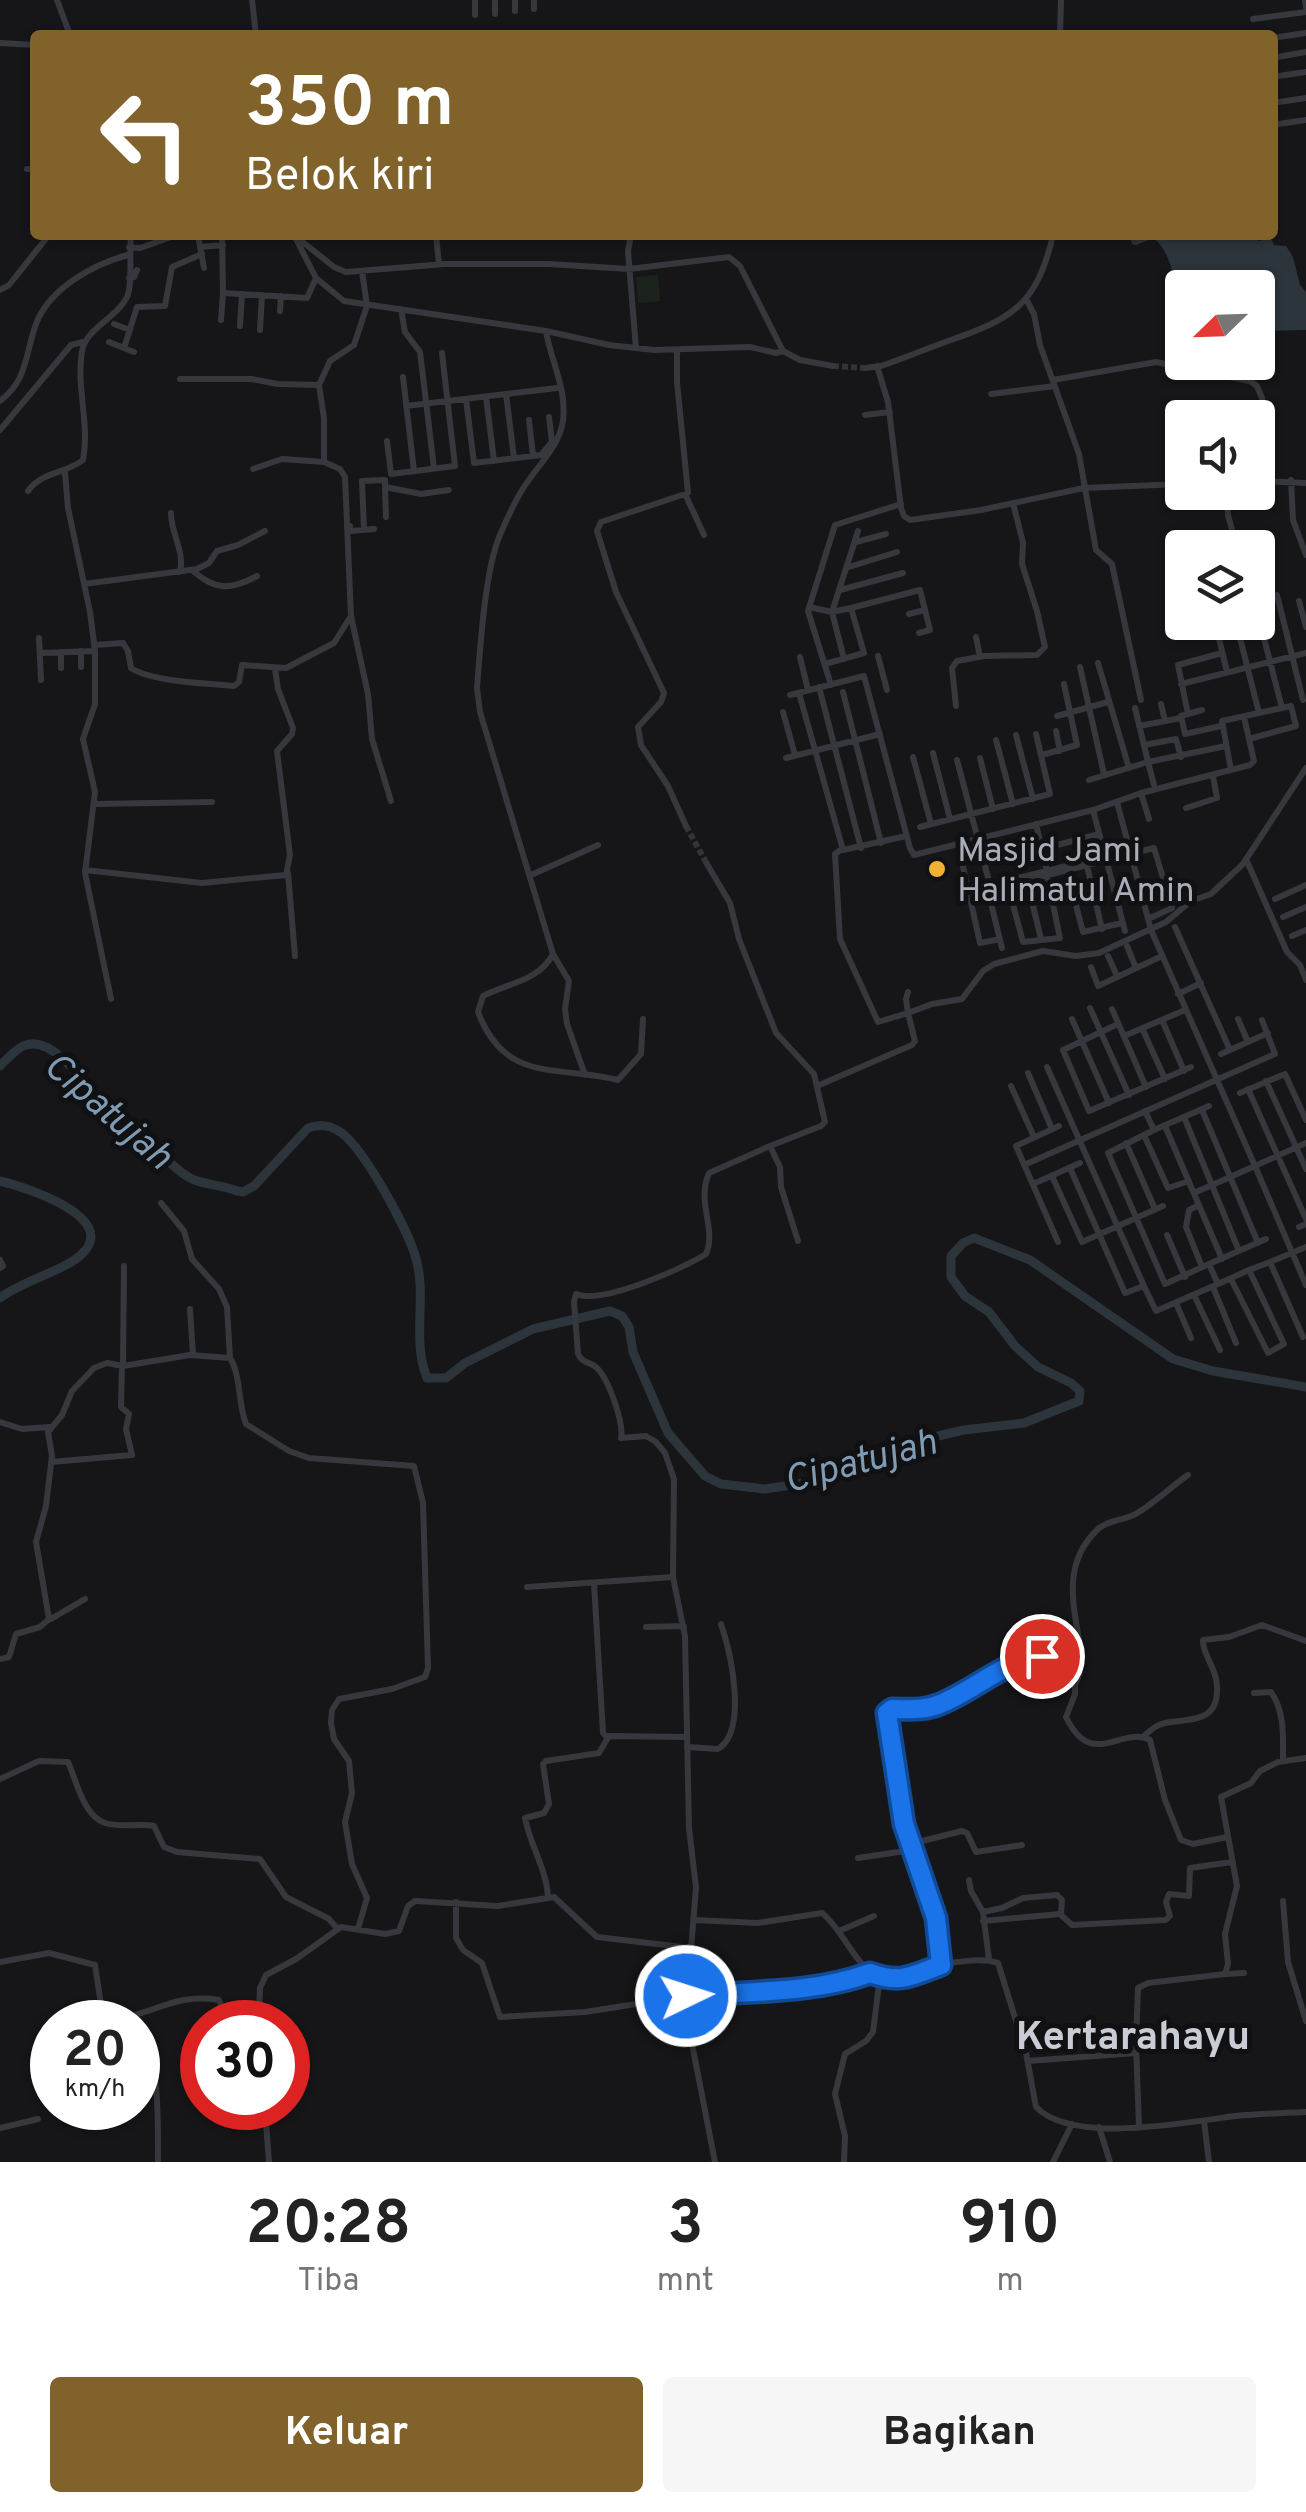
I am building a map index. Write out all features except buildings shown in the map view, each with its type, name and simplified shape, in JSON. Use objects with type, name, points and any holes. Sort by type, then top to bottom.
[{"type":"street","points":[[57,0],[68,30]]},
{"type":"street","points":[[252,0],[255,30]]},
{"type":"street","points":[[475,15],[476,0]]},
{"type":"street","points":[[495,0],[495,14]]},
{"type":"street","points":[[515,0],[515,12]]},
{"type":"street","points":[[1060,30],[1061,0]]},
{"type":"street","points":[[1253,20],[1306,6]]},
{"type":"street","points":[[1278,37],[1306,32]]},
{"type":"street","points":[[0,43],[30,45]]},
{"type":"street","points":[[1278,57],[1306,52]]},
{"type":"street","points":[[1278,76],[1306,72]]},
{"type":"street","points":[[1278,102],[1306,98]]},
{"type":"street","points":[[1278,124],[1306,120]]},
{"type":"street","points":[[0,290],[10,286],[46,240]]},
{"type":"street","points":[[0,430],[71,345],[84,342],[124,301],[130,240]]},
{"type":"street","points":[[0,401],[21,380],[37,322],[48,302],[106,260],[162,240]]},
{"type":"street","points":[[199,240],[204,268]]},
{"type":"street","points":[[220,320],[222,240]]},
{"type":"street","points":[[297,240],[316,278],[337,298],[366,306],[636,348],[750,347],[784,351]]},
{"type":"street","points":[[300,240],[346,272],[438,264],[629,268],[733,258],[784,351],[800,360],[832,366]]},
{"type":"street","points":[[436,240],[438,264]]},
{"type":"street","points":[[631,240],[629,268],[636,348]]},
{"type":"street","points":[[865,368],[996,324],[1026,299],[1041,272],[1051,240]]},
{"type":"street","points":[[124,348],[137,307],[166,306],[172,268],[201,251],[223,245]]},
{"type":"street","points":[[129,278],[137,270]]},
{"type":"street","points":[[324,462],[319,385],[330,361],[354,345],[366,306],[362,271]]},
{"type":"street","points":[[223,293],[306,298],[316,278]]},
{"type":"street","points":[[240,326],[242,294]]},
{"type":"street","points":[[260,330],[262,295]]},
{"type":"street","points":[[280,311],[281,296]]},
{"type":"street","points":[[1026,299],[1076,444],[1096,550],[1111,561],[1120,593],[1154,785]]},
{"type":"street","points":[[403,312],[405,332],[420,352],[434,468]]},
{"type":"street","points":[[114,324],[130,330]]},
{"type":"street","points":[[546,331],[550,356],[560,374],[562,426],[555,444],[515,503],[495,548],[477,688],[480,712],[553,954],[568,981],[567,1024],[585,1074]]},
{"type":"street","points":[[28,491],[44,476],[66,473],[82,462],[86,444],[80,378],[84,342]]},
{"type":"street","points":[[109,342],[134,352]]},
{"type":"street","points":[[677,350],[677,382],[690,487],[686,496],[704,535]]},
{"type":"street","points":[[364,530],[362,481],[455,466],[442,353]]},
{"type":"street","points":[[991,394],[1156,362],[1250,381],[1257,386],[1262,400]]},
{"type":"street","points":[[877,366],[890,412],[901,508],[910,520],[1084,488],[1165,485]]},
{"type":"street","points":[[402,377],[414,471]]},
{"type":"street","points":[[180,379],[230,378],[319,385]]},
{"type":"street","points":[[406,406],[557,388]]},
{"type":"street","points":[[506,394],[514,458]]},
{"type":"street","points":[[486,396],[494,460]]},
{"type":"street","points":[[466,399],[474,463],[540,455],[552,442],[549,417]]},
{"type":"street","points":[[865,415],[890,412]]},
{"type":"street","points":[[529,420],[534,456]]},
{"type":"street","points":[[386,517],[387,441]]},
{"type":"street","points":[[253,470],[282,458],[324,462],[340,469],[345,477],[351,616],[368,694],[372,739],[392,801]]},
{"type":"street","points":[[66,473],[68,508],[94,648],[95,704],[83,743],[94,783],[95,804],[86,870],[111,999]]},
{"type":"street","points":[[387,480],[421,494],[448,490]]},
{"type":"street","points":[[1275,480],[1306,483]]},
{"type":"street","points":[[1291,480],[1293,520],[1306,555]]},
{"type":"street","points":[[348,482],[350,530],[374,529]]},
{"type":"street","points":[[686,496],[602,522],[596,531],[616,592],[664,693],[661,702],[642,722],[638,738],[668,786],[686,826]]},
{"type":"street","points":[[956,706],[953,664],[980,657],[1037,654],[1045,647],[1038,610],[1022,564],[1023,543],[1013,503]]},
{"type":"street","points":[[831,685],[810,607],[835,525],[901,508]]},
{"type":"street","points":[[170,513],[183,556],[180,572]]},
{"type":"street","points":[[84,584],[192,570],[209,563],[217,551],[265,531]]},
{"type":"street","points":[[844,659],[832,612],[858,531]]},
{"type":"street","points":[[855,542],[886,534]]},
{"type":"street","points":[[848,567],[897,552]]},
{"type":"street","points":[[192,570],[208,584],[224,588],[256,576]]},
{"type":"street","points":[[839,590],[903,574]]},
{"type":"street","points":[[810,607],[832,612],[920,590],[930,630],[918,633]]},
{"type":"street","points":[[1276,595],[1303,700]]},
{"type":"street","points":[[1299,601],[1306,627]]},
{"type":"street","points":[[825,664],[864,654],[851,608]]},
{"type":"street","points":[[909,614],[925,610]]},
{"type":"street","points":[[40,653],[81,652],[123,643],[132,670],[169,679],[234,686],[240,682],[242,665],[286,668],[334,643],[351,616]]},
{"type":"street","points":[[976,637],[980,657]]},
{"type":"street","points":[[39,638],[41,680]]},
{"type":"street","points":[[1219,640],[1227,672]]},
{"type":"street","points":[[1241,640],[1259,713]]},
{"type":"street","points":[[1264,640],[1282,708]]},
{"type":"street","points":[[61,652],[61,668]]},
{"type":"street","points":[[81,652],[82,667]]},
{"type":"street","points":[[1188,735],[1178,664],[1222,653]]},
{"type":"street","points":[[1182,684],[1306,653]]},
{"type":"street","points":[[878,656],[886,690]]},
{"type":"street","points":[[800,657],[808,690]]},
{"type":"street","points":[[1098,663],[1129,768]]},
{"type":"street","points":[[1080,667],[1104,774]]},
{"type":"street","points":[[275,669],[293,728],[277,751],[286,809],[294,956]]},
{"type":"street","points":[[790,695],[882,671]]},
{"type":"street","points":[[864,676],[914,855],[1093,810],[1254,763],[1244,717]]},
{"type":"street","points":[[1042,755],[1077,745],[1064,684]]},
{"type":"street","points":[[819,687],[861,848]]},
{"type":"street","points":[[799,692],[842,849]]},
{"type":"street","points":[[843,692],[881,843]]},
{"type":"street","points":[[1057,716],[1108,702]]},
{"type":"street","points":[[1161,704],[1165,721]]},
{"type":"street","points":[[1231,770],[1223,720],[1291,706],[1296,726],[1249,739]]},
{"type":"street","points":[[1141,726],[1202,710]]},
{"type":"street","points":[[783,712],[790,756],[880,734]]},
{"type":"street","points":[[1144,745],[1221,726]]},
{"type":"street","points":[[1056,732],[1060,751]]},
{"type":"street","points":[[920,827],[1051,793],[1036,734]]},
{"type":"street","points":[[1016,735],[1033,799]]},
{"type":"street","points":[[996,740],[1013,804]]},
{"type":"street","points":[[1176,740],[1181,757]]},
{"type":"street","points":[[1089,780],[1148,762],[1226,746]]},
{"type":"street","points":[[933,753],[950,819]]},
{"type":"street","points":[[913,757],[930,824]]},
{"type":"street","points":[[980,758],[992,809]]},
{"type":"street","points":[[957,760],[990,885],[1156,848],[1172,908],[1148,920]]},
{"type":"street","points":[[842,849],[835,854],[840,939],[878,1022],[962,998],[994,964],[1043,951],[1084,956],[1166,922],[1191,901],[1211,894],[1246,860],[1306,768]]},
{"type":"street","points":[[1186,808],[1217,798],[1213,776]]},
{"type":"street","points":[[1141,793],[1149,819]]},
{"type":"street","points":[[95,804],[212,802]]},
{"type":"street","points":[[1117,802],[1148,920],[1162,956],[1306,1285]]},
{"type":"street","points":[[1067,871],[1082,930],[1124,927],[1093,810]]},
{"type":"street","points":[[1008,886],[1022,942],[1062,936],[1036,824]]},
{"type":"street","points":[[984,864],[1099,834]]},
{"type":"street","points":[[842,849],[906,836]]},
{"type":"street","points":[[530,875],[598,844]]},
{"type":"street","points":[[958,844],[980,943],[1001,944],[988,891]]},
{"type":"street","points":[[968,893],[1106,859]]},
{"type":"street","points":[[1246,860],[1286,952],[1300,965],[1306,980]]},
{"type":"street","points":[[708,864],[730,902],[739,939],[776,1033],[808,1065],[818,1086],[826,1117],[824,1124],[708,1173],[702,1204],[710,1246],[706,1254],[660,1278],[598,1296],[577,1294],[574,1302],[580,1360],[598,1369],[618,1411],[621,1438],[646,1436],[663,1449],[676,1492],[673,1576],[684,1626],[689,1828],[696,1887],[686,1996],[688,2026],[715,2162]]},
{"type":"street","points":[[1087,866],[1102,928]]},
{"type":"street","points":[[86,870],[202,883],[282,877],[288,873]]},
{"type":"street","points":[[1027,881],[1041,939]]},
{"type":"street","points":[[1275,899],[1306,885]]},
{"type":"street","points":[[1283,917],[1306,907]]},
{"type":"street","points":[[1176,927],[1226,1052],[1268,1033]]},
{"type":"street","points":[[1292,936],[1306,930]]},
{"type":"street","points":[[1127,946],[1136,968]]},
{"type":"street","points":[[553,954],[526,980],[483,996],[478,1012],[496,1045],[519,1064],[618,1080],[642,1054],[643,1019]]},
{"type":"street","points":[[1108,956],[1117,976]]},
{"type":"street","points":[[1091,968],[1098,986],[1162,956]]},
{"type":"street","points":[[1178,994],[1201,983]]},
{"type":"street","points":[[818,1086],[914,1043],[908,992]]},
{"type":"street","points":[[1090,1008],[1129,1095]]},
{"type":"street","points":[[1112,1009],[1146,1087]]},
{"type":"street","points":[[1124,1036],[1185,1010]]},
{"type":"street","points":[[1072,1019],[1109,1103]]},
{"type":"street","points":[[1238,1019],[1248,1042]]},
{"type":"street","points":[[1118,1024],[1063,1051],[1090,1112],[1188,1069],[1162,1020]]},
{"type":"street","points":[[1024,1165],[1274,1054],[1262,1020]]},
{"type":"street","points":[[1142,1028],[1165,1079]]},
{"type":"street","points":[[1048,1067],[1155,1311],[1306,1247]]},
{"type":"street","points":[[1028,1073],[1056,1127],[1016,1145],[1058,1242]]},
{"type":"street","points":[[1304,1223],[1277,1156],[1244,1091],[1286,1074],[1306,1120]]},
{"type":"street","points":[[1266,1081],[1306,1169]]},
{"type":"street","points":[[1011,1086],[1034,1137]]},
{"type":"street","points":[[1205,1108],[1262,1241],[1164,1286],[1104,1153],[1184,1117],[1205,1108]]},
{"type":"street","points":[[1145,1111],[1154,1130]]},
{"type":"street","points":[[1184,1117],[1239,1251]]},
{"type":"street","points":[[1165,1126],[1222,1259]]},
{"type":"street","points":[[1144,1134],[1168,1188],[1189,1180]]},
{"type":"street","points":[[1052,1176],[1080,1241],[1159,1208],[1126,1143]]},
{"type":"street","points":[[1194,1192],[1306,1143]]},
{"type":"street","points":[[770,1146],[780,1167],[781,1187],[798,1241]]},
{"type":"street","points":[[1032,1184],[1080,1163]]},
{"type":"street","points":[[1070,1168],[1124,1293],[1144,1286]]},
{"type":"street","points":[[161,1203],[184,1231],[192,1259],[219,1289],[227,1307],[230,1358],[249,1428],[309,1458],[410,1465],[418,1472],[426,1561],[425,1677],[392,1689],[339,1699],[332,1710],[334,1739],[349,1762],[352,1793],[345,1822],[352,1864],[367,1898],[358,1929]]},
{"type":"street","points":[[1200,1205],[1189,1210],[1186,1226],[1216,1285],[1236,1344]]},
{"type":"street","points":[[1167,1235],[1185,1277]]},
{"type":"street","points":[[1270,1262],[1303,1338]]},
{"type":"street","points":[[51,1462],[132,1454],[126,1429],[129,1414],[121,1408],[124,1266]]},
{"type":"street","points":[[1231,1278],[1265,1352],[1283,1347],[1248,1270]]},
{"type":"street","points":[[1194,1295],[1220,1350]]},
{"type":"street","points":[[1176,1303],[1190,1338]]},
{"type":"street","points":[[190,1308],[193,1355]]},
{"type":"street","points":[[50,1619],[36,1539],[45,1513],[51,1462],[47,1435],[62,1415],[72,1391],[94,1368],[107,1363],[122,1365],[193,1355],[230,1358]]},
{"type":"street","points":[[0,1422],[22,1429],[50,1428]]},
{"type":"street","points":[[1074,1684],[1080,1676],[1080,1664],[1072,1591],[1082,1551],[1101,1526],[1140,1511],[1188,1475]]},
{"type":"street","points":[[526,1587],[673,1576]]},
{"type":"street","points":[[594,1582],[603,1734],[686,1737]]},
{"type":"street","points":[[0,1660],[10,1656],[16,1634],[40,1627],[86,1599]]},
{"type":"street","points":[[687,1747],[718,1750],[727,1743],[732,1730],[734,1670],[721,1624]]},
{"type":"street","points":[[941,1965],[936,1918],[911,1847],[896,1777],[889,1710],[941,1704],[1004,1668],[1040,1656],[1074,1684],[1075,1694],[1066,1716],[1082,1738],[1098,1744],[1143,1736],[1162,1724],[1200,1719],[1212,1708],[1217,1679],[1202,1645],[1204,1640],[1229,1637],[1262,1625],[1306,1642]]},
{"type":"street","points":[[646,1628],[684,1626]]},
{"type":"street","points":[[1254,1694],[1271,1692],[1276,1698],[1282,1726],[1282,1760]]},
{"type":"street","points":[[1143,1736],[1152,1744],[1165,1800],[1181,1840],[1193,1844],[1228,1837]]},
{"type":"street","points":[[548,1896],[546,1877],[530,1842],[525,1818],[544,1813],[549,1804],[544,1764],[553,1759],[600,1752],[607,1737]]},
{"type":"street","points":[[1225,1974],[1225,1934],[1237,1886],[1220,1796],[1251,1782],[1262,1770],[1282,1760],[1306,1758]]},
{"type":"street","points":[[0,1779],[39,1761],[68,1762],[75,1786],[104,1823],[154,1826],[164,1847],[177,1852],[260,1859],[286,1897],[337,1928]]},
{"type":"street","points":[[858,1858],[962,1831],[976,1852],[1022,1845]]},
{"type":"street","points":[[983,1917],[1061,1914],[1072,1925],[1167,1920],[1169,1894],[1189,1896],[1189,1869],[1232,1862]]},
{"type":"street","points":[[969,1880],[983,1917],[989,1960]]},
{"type":"street","points":[[983,1917],[1023,1898],[1057,1895],[1062,1899],[1061,1914]]},
{"type":"street","points":[[259,2000],[266,1975],[296,1959],[337,1928],[396,1933],[402,1929],[408,1906],[413,1902],[498,1906],[548,1896],[558,1899],[592,1934],[601,1938],[691,1948]]},
{"type":"street","points":[[1283,1900],[1288,1962],[1306,2022]]},
{"type":"street","points":[[456,1902],[456,1938],[463,1950],[482,1963],[500,2018],[603,2010],[686,1996],[814,1987],[876,1975],[902,1980],[941,1965],[989,1960],[1001,1967],[1037,2110],[1072,2124],[1099,2127],[1190,2125],[1306,2112]]},
{"type":"street","points":[[694,1920],[710,1924],[782,1922],[820,1912],[876,1975],[873,2032],[845,2054],[836,2089],[846,2140],[844,2162]]},
{"type":"street","points":[[839,1931],[874,1916]]},
{"type":"street","points":[[0,1962],[50,1953],[93,1964],[97,1968],[100,2000]]},
{"type":"street","points":[[1139,2127],[1136,1999],[1141,1984],[1244,1973]]},
{"type":"street","points":[[180,2000],[218,2000]]},
{"type":"street","points":[[1027,2061],[1136,2053]]},
{"type":"street","points":[[0,2128],[30,2121]]},
{"type":"street","points":[[1204,2121],[1208,2162]]},
{"type":"street","points":[[1053,2162],[1072,2124]]},
{"type":"street","points":[[1099,2127],[1110,2162]]},
{"type":"street","points":[[158,2130],[158,2162]]},
{"type":"street","points":[[267,2130],[270,2162]]},
{"type":"shaded area","points":[[1156,240],[1272,240],[1274,245],[1286,246],[1306,292],[1306,330],[1275,331],[1275,270],[1172,270]]},
{"type":"shaded area","points":[[658,275],[660,301],[638,303],[636,277]]},
{"type":"waterway","name":"Cipatujah","points":[[0,1066],[23,1046],[37,1044],[52,1050],[129,1136],[150,1146],[192,1179],[237,1191],[254,1186],[308,1128],[323,1126],[337,1130],[370,1168],[403,1225],[415,1255],[420,1285],[420,1348],[427,1378],[446,1378],[465,1363],[533,1329],[610,1311],[622,1316],[629,1327],[633,1352],[668,1433],[705,1476],[721,1484],[765,1489],[811,1482],[934,1437],[1024,1423],[1079,1401],[1080,1391],[1038,1367],[1015,1346],[989,1312],[965,1296],[951,1277],[951,1256],[974,1238],[1030,1260],[1173,1359],[1213,1371],[1306,1387]]},
{"type":"waterway","name":"Cipatujah","points":[[0,1181],[65,1206],[89,1228],[90,1240],[75,1260],[0,1298]]},
{"type":"tunnel","points":[[833,366],[865,368]]},
{"type":"tunnel","points":[[686,826],[707,864]]},
{"type":"place","name":"Masjid Jami Halimatul Amin","points":[[937,869]]},
{"type":"district","name":"Kertarahayu","points":[[1133,2035]]},
{"type":"route","points":[[686,1996],[814,1987],[856,1980],[870,1973],[902,1980],[941,1965],[936,1918],[904,1824],[887,1713],[892,1709],[922,1709],[941,1704],[1004,1668],[1042,1656]]}]
